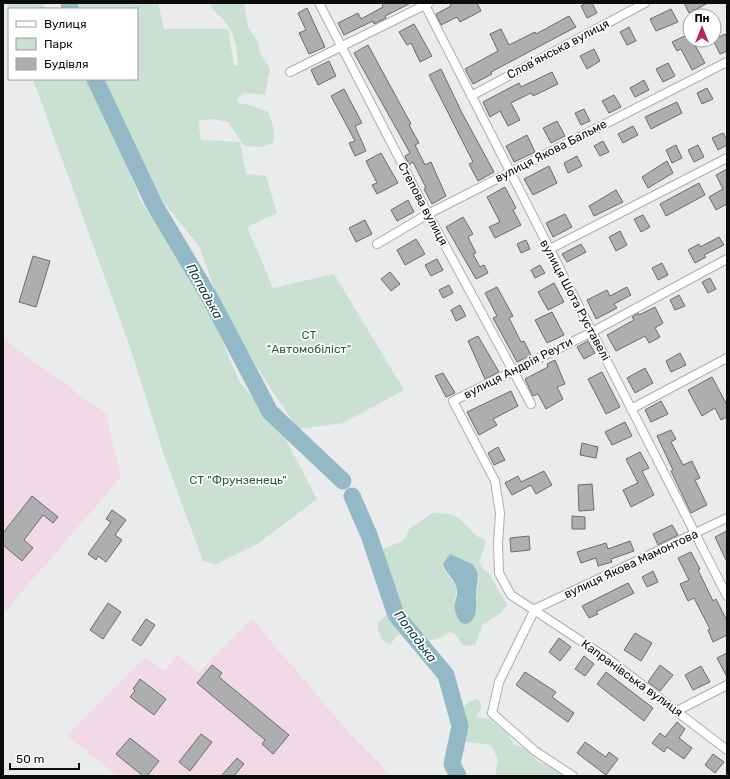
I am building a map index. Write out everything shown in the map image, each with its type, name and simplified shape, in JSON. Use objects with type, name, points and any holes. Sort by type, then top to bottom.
[{"type":"street","name":"Степова вулиця","points":[[319,3],[428,214],[531,404]]},
{"type":"street","name":"Словʼянська вулиця","points":[[471,96],[645,3]]},
{"type":"street","points":[[290,72],[426,4]]},
{"type":"street","name":"вулиця Шота Руставелі","points":[[426,4],[548,250],[592,332],[727,596]]},
{"type":"street","name":"вулиця Якова Бальме","points":[[377,244],[428,214],[727,62]]},
{"type":"street","points":[[548,250],[727,158]]},
{"type":"street","name":"вулиця Андрія Реути","points":[[535,609],[511,595],[499,574],[498,544],[500,513],[495,481],[454,401],[513,370],[592,332],[727,259]]},
{"type":"street","points":[[631,410],[727,358]]},
{"type":"street","name":"вулиця Якова Мамонтова","points":[[535,609],[727,518]]},
{"type":"street","points":[[535,609],[499,682],[492,713],[535,751],[573,776]]},
{"type":"street","name":"Капранівська вулиця","points":[[535,609],[607,658],[727,750]]},
{"type":"street","points":[[678,711],[727,685]]},
{"type":"shaded area","points":[[3,339],[106,414],[121,477],[3,614]]},
{"type":"shaded area","points":[[252,619],[346,729],[391,776],[117,776],[67,735],[145,657],[165,671],[177,655],[199,672]]},
{"type":"green space","points":[[7,3],[42,3],[45,8],[8,8]]},
{"type":"green space","name":"СТ \"Автомобіліст\"","points":[[74,3],[158,3],[164,29],[228,29],[234,66],[238,65],[233,36],[224,20],[214,10],[210,3],[244,3],[248,26],[259,45],[259,51],[270,69],[265,95],[245,93],[236,99],[238,103],[249,105],[268,112],[274,131],[273,143],[261,147],[244,146],[228,122],[213,119],[198,121],[201,140],[240,142],[246,174],[266,176],[277,213],[247,227],[273,288],[334,274],[404,390],[343,423],[298,429],[226,321],[199,246],[161,199],[126,135],[101,80],[138,80],[138,8],[76,8]]},
{"type":"green space","name":"СТ \"Фрунзенець\"","points":[[33,80],[89,80],[109,118],[141,202],[180,254],[202,293],[239,381],[285,438],[317,499],[257,544],[216,564],[203,561],[165,458],[130,347]]},
{"type":"green space","points":[[433,513],[446,514],[458,518],[477,536],[485,539],[485,546],[479,561],[484,570],[489,573],[507,605],[501,613],[483,624],[475,645],[464,646],[454,633],[449,632],[437,639],[431,640],[398,634],[390,645],[380,636],[378,623],[394,608],[397,598],[395,592],[381,576],[374,560],[384,548],[405,539],[409,529]],"holes":[[[450,554],[472,564],[479,578],[476,595],[477,600],[454,603],[456,595],[455,585],[445,570],[443,564]]]},
{"type":"green space","points":[[478,699],[481,704],[481,709],[476,717],[491,719],[499,727],[508,731],[509,737],[515,745],[525,748],[536,760],[541,763],[553,765],[565,776],[495,776],[498,759],[491,745],[454,740],[457,721],[460,714],[467,704]]},
{"type":"water","points":[[450,554],[472,564],[477,571],[478,581],[476,611],[473,619],[466,624],[461,623],[457,616],[455,610],[457,595],[456,586],[443,564]]},
{"type":"building","points":[[382,3],[411,3],[385,16],[386,18],[374,24],[373,21],[344,35],[338,23],[358,13],[361,19],[383,7]]},
{"type":"building","points":[[450,3],[477,3],[481,11],[460,22],[457,17],[441,25],[436,14],[451,6]]},
{"type":"building","points":[[586,3],[592,3],[597,13],[587,18],[581,6]]},
{"type":"building","points":[[684,3],[708,3],[698,8],[686,8]]},
{"type":"building","points":[[307,8],[325,47],[309,54],[299,33],[306,30],[298,13]]},
{"type":"building","points":[[671,9],[678,22],[656,31],[650,19]]},
{"type":"building","points":[[569,16],[576,27],[491,72],[492,74],[473,84],[465,69],[498,51],[490,34],[501,29],[509,45],[535,32],[536,34]]},
{"type":"building","points":[[414,24],[432,56],[420,62],[411,43],[407,45],[399,32]]},
{"type":"building","points":[[629,27],[636,41],[627,45],[620,32]]},
{"type":"building","points":[[725,34],[727,38],[727,51],[720,54],[717,48],[722,48],[722,36]]},
{"type":"building","points":[[682,37],[682,48],[697,48],[705,63],[692,70],[681,49],[677,51],[672,42]]},
{"type":"building","points":[[368,45],[411,124],[409,125],[419,143],[415,145],[425,165],[431,162],[446,196],[432,204],[413,162],[409,165],[405,156],[410,153],[354,53]]},
{"type":"building","points":[[594,49],[600,61],[587,69],[580,56]]},
{"type":"building","points":[[329,61],[336,76],[318,85],[311,70]]},
{"type":"building","points":[[668,63],[675,76],[663,82],[656,69]]},
{"type":"building","points":[[441,69],[462,113],[494,172],[478,181],[469,164],[473,162],[429,75]]},
{"type":"building","points":[[552,72],[558,84],[533,96],[531,93],[511,103],[520,120],[508,126],[500,111],[490,117],[483,102],[519,83],[521,87]]},
{"type":"building","points":[[644,80],[649,90],[635,97],[630,88]]},
{"type":"building","points":[[707,88],[713,99],[702,104],[697,93]]},
{"type":"building","points":[[344,89],[362,123],[355,126],[366,151],[355,156],[349,143],[355,141],[331,96]]},
{"type":"building","points":[[614,95],[621,107],[609,113],[602,101]]},
{"type":"building","points":[[677,102],[682,113],[651,129],[645,117]]},
{"type":"building","points":[[584,109],[590,121],[581,125],[575,113]]},
{"type":"building","points":[[557,121],[565,136],[551,143],[543,128]]},
{"type":"building","points":[[633,126],[638,135],[623,143],[618,134]]},
{"type":"building","points":[[723,133],[727,140],[727,145],[718,150],[712,138]]},
{"type":"building","points":[[527,135],[535,152],[514,162],[506,146]]},
{"type":"building","points":[[603,141],[609,152],[600,156],[594,146]]},
{"type":"building","points":[[676,145],[682,158],[672,163],[666,150]]},
{"type":"building","points":[[698,145],[704,157],[694,162],[688,150]]},
{"type":"building","points":[[381,153],[398,183],[377,194],[372,185],[377,183],[366,161]]},
{"type":"building","points":[[577,156],[582,166],[568,173],[564,163]]},
{"type":"building","points":[[667,161],[673,173],[648,188],[642,177]]},
{"type":"building","points":[[549,166],[557,183],[533,195],[524,179]]},
{"type":"building","points":[[727,169],[727,204],[716,210],[709,197],[723,189],[716,175]]},
{"type":"building","points":[[699,183],[705,195],[666,216],[660,204]]},
{"type":"building","points":[[505,187],[516,208],[513,210],[521,225],[495,238],[489,227],[500,222],[487,197]]},
{"type":"building","points":[[616,190],[623,202],[594,216],[589,206]]},
{"type":"building","points":[[408,200],[414,212],[397,221],[391,210]]},
{"type":"building","points":[[565,214],[572,227],[553,237],[546,223]]},
{"type":"building","points":[[643,215],[650,227],[641,232],[634,219]]},
{"type":"building","points":[[463,217],[473,234],[468,237],[476,253],[473,254],[480,267],[484,265],[488,273],[476,279],[446,227]]},
{"type":"building","points":[[365,220],[372,234],[356,242],[349,228]]},
{"type":"building","points":[[620,231],[627,245],[616,251],[609,237]]},
{"type":"building","points":[[719,237],[724,245],[704,255],[706,257],[695,263],[688,250],[699,244],[700,247]]},
{"type":"building","points":[[416,239],[425,254],[405,265],[397,250]]},
{"type":"building","points":[[526,240],[530,249],[521,253],[517,244]]},
{"type":"building","points":[[581,244],[586,252],[567,262],[562,254]]},
{"type":"building","points":[[33,256],[50,261],[36,307],[19,302]]},
{"type":"building","points":[[437,259],[443,270],[431,276],[425,265]]},
{"type":"building","points":[[662,263],[668,275],[658,280],[652,268]]},
{"type":"building","points":[[540,265],[545,273],[535,278],[531,270]]},
{"type":"building","points":[[390,272],[400,284],[391,291],[381,279]]},
{"type":"building","points":[[710,278],[716,289],[708,293],[702,282]]},
{"type":"building","points":[[554,283],[564,302],[548,310],[538,292]]},
{"type":"building","points":[[449,285],[453,293],[443,298],[439,290]]},
{"type":"building","points":[[497,287],[513,316],[509,318],[521,342],[524,341],[531,355],[517,362],[493,318],[497,316],[485,293]]},
{"type":"building","points":[[627,287],[631,295],[614,304],[617,308],[596,319],[587,300],[607,290],[610,296]]},
{"type":"building","points":[[679,295],[685,306],[675,310],[670,300]]},
{"type":"building","points":[[460,305],[466,316],[456,321],[451,310]]},
{"type":"building","points":[[655,307],[663,323],[655,328],[660,337],[649,343],[645,336],[616,351],[607,335],[634,320],[632,317],[638,313],[639,315]]},
{"type":"building","points":[[552,312],[564,335],[547,343],[535,320]]},
{"type":"building","points":[[478,336],[499,372],[485,379],[468,341]]},
{"type":"building","points":[[588,341],[595,353],[584,359],[577,347]]},
{"type":"building","points":[[680,353],[686,365],[671,372],[666,361]]},
{"type":"building","points":[[555,360],[565,384],[557,387],[563,399],[546,409],[538,394],[533,396],[525,379],[548,367],[547,364]]},
{"type":"building","points":[[645,368],[653,383],[635,393],[627,378]]},
{"type":"building","points":[[602,372],[620,407],[606,414],[588,379]]},
{"type":"building","points":[[443,373],[455,393],[446,397],[435,376]]},
{"type":"building","points":[[712,377],[727,405],[727,417],[721,420],[715,408],[702,416],[688,390]]},
{"type":"building","points":[[511,391],[518,406],[493,419],[497,425],[479,435],[467,412]]},
{"type":"building","points":[[661,401],[668,414],[651,422],[645,410]]},
{"type":"building","points":[[625,422],[632,436],[612,445],[605,432]]},
{"type":"building","points":[[671,430],[676,439],[671,442],[683,465],[692,461],[700,478],[695,480],[707,505],[691,513],[671,471],[673,470],[657,436]]},
{"type":"building","points":[[582,443],[598,447],[596,458],[580,455]]},
{"type":"building","points":[[498,447],[505,460],[494,465],[488,453]]},
{"type":"building","points":[[640,452],[649,468],[642,471],[654,495],[631,507],[623,490],[638,483],[626,459]]},
{"type":"building","points":[[544,471],[552,485],[536,494],[531,485],[512,495],[505,483],[518,476],[521,482]]},
{"type":"building","points":[[592,484],[594,510],[579,511],[578,485]]},
{"type":"building","points":[[32,496],[58,517],[53,523],[43,515],[24,540],[33,548],[22,561],[3,545],[3,533]]},
{"type":"building","points":[[112,510],[126,520],[115,535],[122,540],[106,562],[98,556],[96,560],[88,554],[111,522],[106,519]]},
{"type":"building","points":[[572,516],[585,517],[585,529],[572,529]]},
{"type":"building","points":[[672,525],[678,535],[658,545],[653,534]]},
{"type":"building","points":[[727,531],[727,562],[715,537]]},
{"type":"building","points":[[529,536],[530,550],[511,552],[510,538]]},
{"type":"building","points":[[630,541],[634,551],[611,559],[612,562],[598,566],[596,558],[581,563],[577,552],[606,543],[608,549]]},
{"type":"building","points":[[691,552],[700,569],[698,570],[713,601],[716,599],[727,621],[727,635],[713,642],[708,630],[710,629],[694,598],[688,601],[680,584],[689,580],[678,558]]},
{"type":"building","points":[[653,571],[658,582],[647,587],[642,577]]},
{"type":"building","points":[[628,583],[634,593],[596,612],[598,614],[589,618],[582,606]]},
{"type":"building","points":[[108,603],[121,612],[103,639],[90,630]]},
{"type":"building","points":[[146,619],[155,625],[141,646],[132,640]]},
{"type":"building","points":[[635,633],[652,643],[641,661],[624,650]]},
{"type":"building","points":[[559,638],[571,647],[560,661],[549,652]]},
{"type":"building","points":[[727,653],[727,677],[717,658]]},
{"type":"building","points":[[584,656],[594,664],[585,676],[575,669]]},
{"type":"building","points":[[212,665],[222,673],[219,677],[289,735],[273,754],[262,744],[265,740],[197,683]]},
{"type":"building","points":[[660,665],[673,675],[660,691],[648,682]]},
{"type":"building","points":[[701,666],[710,682],[693,690],[685,675]]},
{"type":"building","points":[[525,672],[556,692],[552,697],[574,713],[568,722],[516,685]]},
{"type":"building","points":[[606,672],[653,708],[644,721],[597,684]]},
{"type":"building","points":[[140,679],[166,699],[154,715],[130,697],[135,691],[133,689]]},
{"type":"building","points":[[677,722],[685,729],[679,738],[692,748],[684,759],[667,747],[664,752],[652,743],[660,733],[665,737]]},
{"type":"building","points":[[201,734],[212,742],[190,771],[179,762]]},
{"type":"building","points":[[130,738],[159,761],[147,776],[143,776],[116,754]]},
{"type":"building","points":[[585,742],[606,757],[609,752],[618,759],[606,775],[577,753]]},
{"type":"building","points":[[713,754],[724,762],[715,773],[705,765]]},
{"type":"building","points":[[237,758],[244,764],[234,776],[221,776]]},
{"type":"waterway","name":"Попадька","points":[[69,3],[70,8]]},
{"type":"waterway","name":"Попадька","points":[[95,80],[154,204],[210,298],[270,412],[343,481]]},
{"type":"waterway","name":"Попадька","points":[[352,496],[369,535],[396,615],[446,675],[460,726],[452,764],[458,776]]}]
